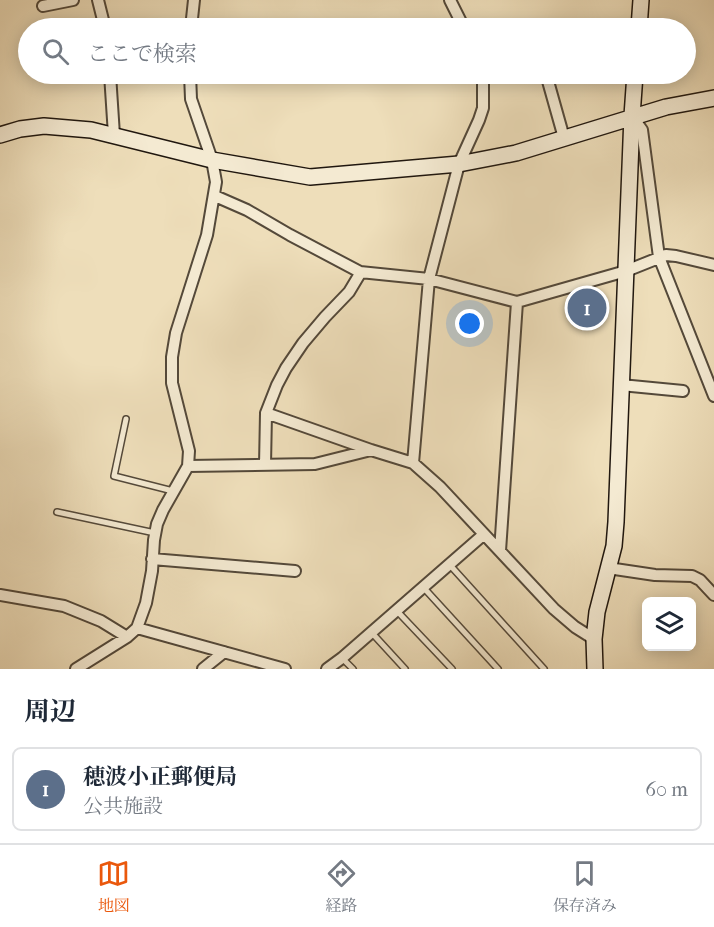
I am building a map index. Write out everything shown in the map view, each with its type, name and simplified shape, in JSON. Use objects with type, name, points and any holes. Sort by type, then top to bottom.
[{"type":"street","points":[[43,6],[74,0]]},
{"type":"street","points":[[98,0],[102,18]]},
{"type":"street","points":[[192,18],[194,0]]},
{"type":"street","points":[[450,0],[459,18]]},
{"type":"street","points":[[640,18],[641,0]]},
{"type":"street","points":[[111,84],[114,135]]},
{"type":"street","points":[[76,669],[94,665],[137,628],[146,603],[152,571],[155,533],[163,510],[188,466],[189,451],[172,383],[171,357],[176,333],[207,236],[216,182],[212,160],[191,99],[190,84]]},
{"type":"street","points":[[413,463],[429,279],[459,164],[483,108],[483,84]]},
{"type":"street","points":[[549,84],[564,138]]},
{"type":"street","points":[[598,666],[594,639],[597,612],[614,546],[616,522],[634,84]]},
{"type":"street","points":[[0,135],[20,129],[44,126],[74,128],[114,135],[212,160],[310,177],[459,164],[516,153],[632,116],[714,98]]},
{"type":"street","points":[[632,116],[642,130],[659,257],[714,396]]},
{"type":"street","points":[[215,196],[248,210],[361,272],[429,279],[517,302],[626,271],[666,255],[714,265]]},
{"type":"street","points":[[265,465],[266,413],[277,385],[303,343],[349,292],[361,272]]},
{"type":"street","points":[[500,551],[517,302]]},
{"type":"street","points":[[621,385],[683,391]]},
{"type":"street","points":[[266,413],[413,463],[440,487],[554,609],[594,639]]},
{"type":"street","points":[[188,466],[315,464],[371,450]]},
{"type":"street","points":[[327,669],[483,534]]},
{"type":"street","points":[[152,559],[295,571]]},
{"type":"street","points":[[608,568],[655,575],[692,576],[700,580],[714,595]]},
{"type":"street","points":[[0,595],[64,606],[101,621],[127,637]]},
{"type":"street","points":[[137,628],[285,669]]},
{"type":"street","points":[[203,669],[224,652]]},
{"type":"lane","points":[[126,419],[114,476],[175,491]]},
{"type":"lane","points":[[57,512],[155,533]]},
{"type":"lane","points":[[449,564],[544,669]]},
{"type":"lane","points":[[423,587],[498,669]]},
{"type":"lane","points":[[396,610],[452,669]]},
{"type":"lane","points":[[371,632],[405,669]]},
{"type":"lane","points":[[342,658],[353,669]]},
{"type":"place","name":"穂波小正郵便局","points":[[587,308]]}]
